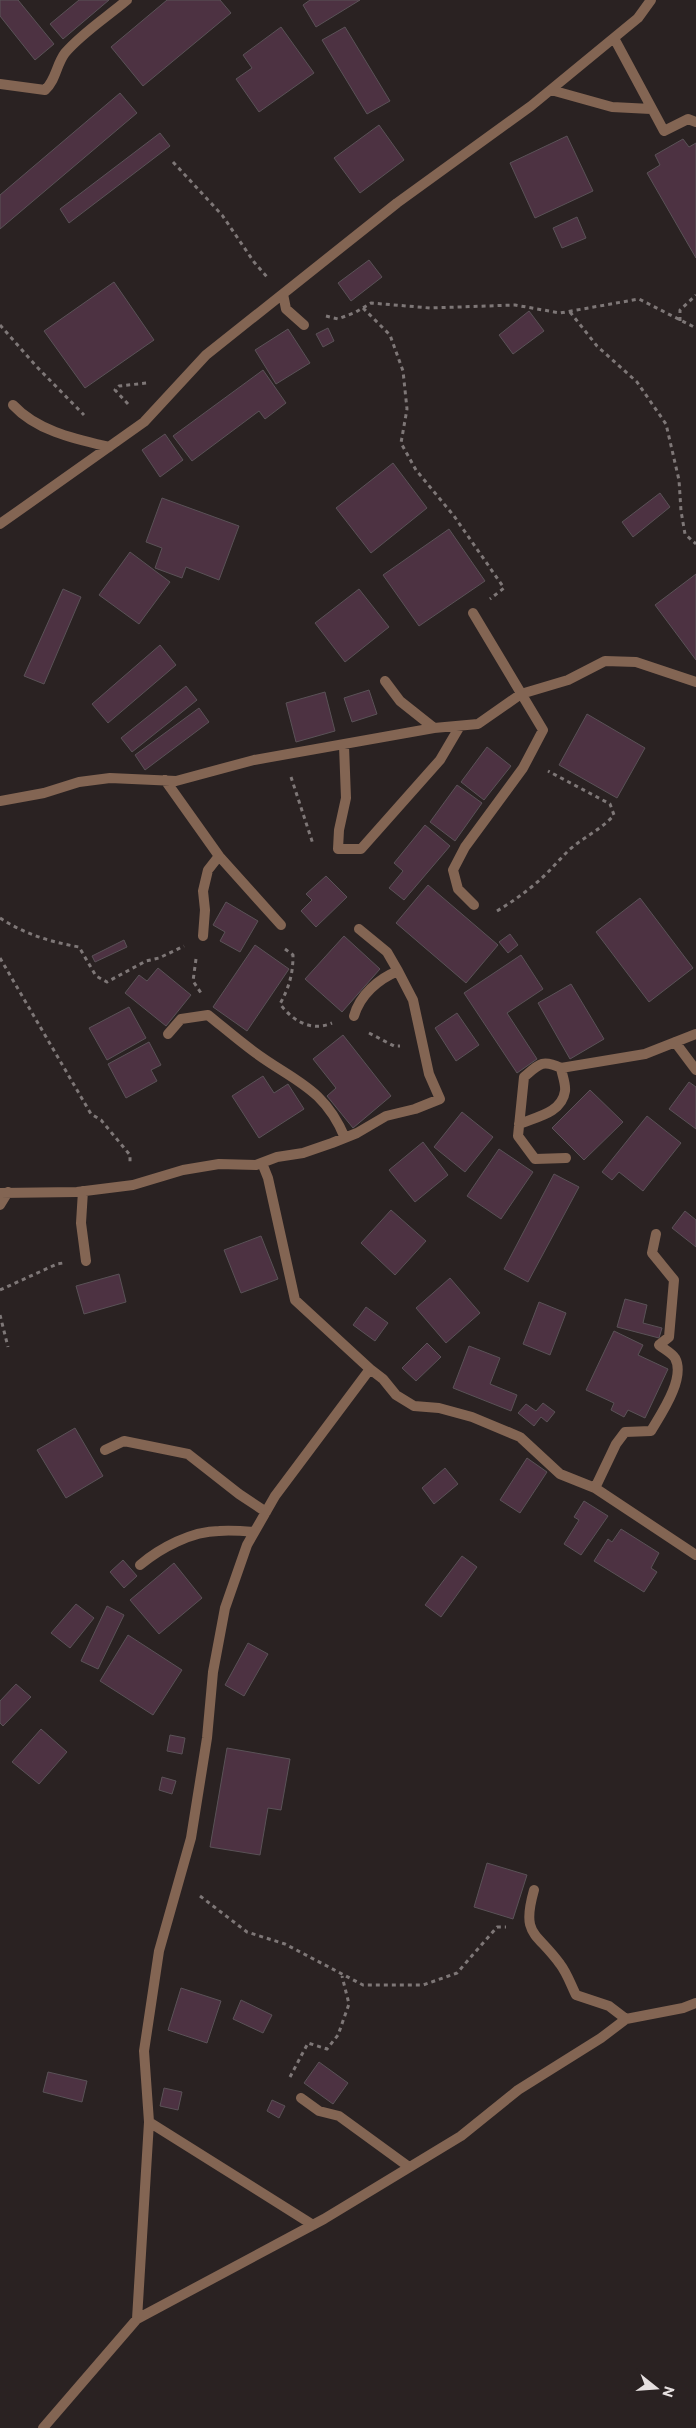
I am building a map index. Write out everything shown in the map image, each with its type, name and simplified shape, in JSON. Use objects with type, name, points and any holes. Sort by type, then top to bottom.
[{"type":"street","points":[[0,84],[45,90],[52,84],[59,60],[71,46],[127,0]]},
{"type":"street","points":[[0,524],[144,422],[206,355],[397,203],[551,90],[638,18],[651,0]]},
{"type":"street","points":[[614,38],[664,131],[688,119],[696,122]]},
{"type":"street","points":[[551,90],[612,107],[651,109]]},
{"type":"street","points":[[283,294],[286,310],[304,325]]},
{"type":"street","points":[[13,405],[23,416],[68,438],[109,447]]},
{"type":"street","points":[[473,613],[543,730],[524,768],[465,847],[453,870],[458,889],[474,904]]},
{"type":"street","points":[[0,802],[44,793],[78,782],[110,778],[176,781],[254,760],[344,746],[434,728],[478,724],[521,694],[568,680],[605,661],[636,662],[696,682]]},
{"type":"street","points":[[385,681],[400,701],[434,728]]},
{"type":"street","points":[[344,746],[346,798],[339,830],[338,848],[361,849],[440,760],[460,726]]},
{"type":"street","points":[[165,780],[219,856],[281,926]]},
{"type":"street","points":[[203,936],[205,910],[203,891],[208,870],[219,856]]},
{"type":"street","points":[[0,1205],[4,1193],[83,1191],[138,1183],[183,1170],[219,1164],[256,1165],[276,1157],[303,1153],[345,1138],[386,1116],[415,1109],[440,1099],[428,1074],[413,1000],[387,952],[359,929]]},
{"type":"street","points":[[354,1016],[357,1006],[364,997],[384,977],[398,971]]},
{"type":"street","points":[[168,1034],[181,1019],[208,1015],[253,1051],[306,1084],[338,1121],[345,1138]]},
{"type":"street","points":[[566,1158],[535,1159],[518,1136],[524,1076],[537,1065],[548,1062],[561,1068],[645,1054],[696,1034]]},
{"type":"street","points":[[675,1042],[696,1070]]},
{"type":"street","points":[[519,1124],[547,1114],[561,1103],[565,1091],[561,1068]]},
{"type":"street","points":[[262,1163],[268,1178],[295,1300],[383,1379],[396,1395],[414,1406],[439,1408],[472,1417],[520,1437],[560,1474],[595,1488],[696,1555]]},
{"type":"street","points":[[83,1191],[81,1223],[86,1261]]},
{"type":"street","points":[[595,1488],[616,1444],[625,1432],[651,1431],[669,1399],[678,1373],[674,1357],[660,1345],[669,1338],[674,1280],[652,1252],[656,1234]]},
{"type":"street","points":[[137,2319],[149,2122],[144,2051],[159,1951],[191,1838],[207,1738],[213,1672],[226,1608],[247,1545],[275,1496],[370,1369]]},
{"type":"street","points":[[105,1450],[124,1441],[188,1454],[239,1494],[266,1512]]},
{"type":"street","points":[[140,1564],[180,1540],[217,1530],[254,1532]]},
{"type":"street","points":[[534,1890],[529,1910],[530,1930],[561,1964],[576,1995],[609,2006],[626,2019]]},
{"type":"street","points":[[43,2428],[137,2319],[313,2225],[409,2168],[461,2136],[518,2090],[601,2038],[626,2019],[682,2008],[696,2003]]},
{"type":"street","points":[[301,2098],[319,2112],[339,2116],[409,2168]]},
{"type":"street","points":[[149,2122],[313,2225]]},
{"type":"path","points":[[173,162],[222,215],[254,262],[283,294]]},
{"type":"path","points":[[680,321],[680,310],[696,295]]},
{"type":"path","points":[[304,325],[322,314],[338,319],[371,303],[430,308],[515,304],[560,313],[639,299],[696,328]]},
{"type":"path","points":[[363,308],[390,335],[403,371],[407,409],[401,443],[416,470],[454,516],[504,588],[473,613]]},
{"type":"path","points":[[570,312],[597,346],[638,382],[666,424],[679,480],[685,534],[696,544]]},
{"type":"path","points":[[0,325],[36,366],[84,415],[101,426],[128,434]]},
{"type":"path","points":[[281,756],[293,780],[311,840],[321,857],[325,859],[338,848]]},
{"type":"path","points":[[474,904],[489,916],[515,901],[546,875],[567,852],[590,832],[604,827],[614,815],[610,804],[546,770]]},
{"type":"path","points":[[0,918],[22,931],[56,942],[79,946],[96,976],[107,982],[146,961],[159,958],[178,947],[197,943],[203,936]]},
{"type":"path","points":[[281,926],[281,945],[293,955],[293,972],[290,984],[280,1004],[289,1017],[306,1025],[324,1026],[354,1016],[364,1030],[380,1040],[394,1046],[423,1046]]},
{"type":"path","points":[[203,936],[205,950],[198,951],[193,969],[193,981],[200,990],[208,1015]]},
{"type":"path","points":[[0,958],[91,1114],[101,1120],[130,1155],[132,1176],[138,1183]]},
{"type":"path","points":[[0,1290],[57,1264],[86,1261]]},
{"type":"path","points":[[0,1315],[8,1347]]},
{"type":"path","points":[[179,1881],[247,1932],[285,1944],[363,1985],[423,1985],[457,1973],[497,1927],[530,1930]]},
{"type":"path","points":[[301,2098],[290,2077],[308,2043],[327,2049],[338,2035],[349,2004],[342,1975]]},
{"type":"building","points":[[0,0],[18,0],[54,44],[35,60],[0,16]]},
{"type":"building","points":[[79,0],[109,0],[63,39],[50,24]]},
{"type":"building","points":[[167,0],[220,0],[231,13],[143,86],[111,47]]},
{"type":"building","points":[[310,0],[360,0],[316,27],[303,5]]},
{"type":"building","points":[[281,27],[314,73],[259,112],[236,79],[252,68],[243,55]]},
{"type":"building","points":[[345,27],[390,101],[367,114],[322,40]]},
{"type":"building","points":[[120,93],[137,113],[0,229],[0,195]]},
{"type":"building","points":[[379,125],[404,160],[360,193],[334,158]]},
{"type":"building","points":[[160,133],[170,146],[69,223],[60,209]]},
{"type":"building","points":[[567,136],[593,191],[535,218],[510,163]]},
{"type":"building","points":[[683,139],[689,147],[696,143],[696,258],[647,173],[660,165],[655,155]]},
{"type":"building","points":[[577,217],[586,238],[562,248],[553,228]]},
{"type":"building","points":[[369,260],[382,277],[351,301],[338,283]]},
{"type":"building","points":[[114,282],[154,340],[85,388],[44,331]]},
{"type":"building","points":[[529,311],[544,331],[513,354],[499,335]]},
{"type":"building","points":[[328,328],[334,341],[323,347],[316,334]]},
{"type":"building","points":[[288,329],[310,363],[276,384],[255,350]]},
{"type":"building","points":[[263,370],[286,403],[265,419],[259,411],[192,461],[173,436]]},
{"type":"building","points":[[165,434],[183,460],[160,477],[142,450]]},
{"type":"building","points":[[393,463],[427,508],[371,553],[336,508]]},
{"type":"building","points":[[660,493],[670,507],[633,537],[622,522]]},
{"type":"building","points":[[162,498],[239,526],[219,580],[186,567],[182,578],[155,568],[162,548],[146,542]]},
{"type":"building","points":[[449,529],[485,581],[419,626],[383,575]]},
{"type":"building","points":[[130,552],[170,582],[139,624],[99,595]]},
{"type":"building","points":[[696,574],[696,660],[655,605]]},
{"type":"building","points":[[63,589],[81,597],[44,684],[24,676]]},
{"type":"building","points":[[359,589],[389,627],[345,662],[315,623]]},
{"type":"building","points":[[160,645],[176,665],[108,723],[92,704]]},
{"type":"building","points":[[186,686],[197,700],[132,752],[121,738]]},
{"type":"building","points":[[369,690],[377,714],[352,722],[344,698]]},
{"type":"building","points":[[325,692],[335,731],[296,742],[286,703]]},
{"type":"building","points":[[199,708],[209,722],[145,770],[135,755]]},
{"type":"building","points":[[587,714],[645,748],[617,798],[559,765]]},
{"type":"building","points":[[487,747],[511,766],[484,800],[461,782]]},
{"type":"building","points":[[457,785],[482,803],[455,841],[430,822]]},
{"type":"building","points":[[425,825],[450,846],[404,900],[389,888],[403,871],[394,863]]},
{"type":"building","points":[[326,876],[347,897],[316,927],[301,911],[312,900],[306,894]]},
{"type":"building","points":[[428,885],[498,945],[466,983],[396,923]]},
{"type":"building","points":[[640,898],[693,968],[649,1002],[596,932]]},
{"type":"building","points":[[226,902],[258,921],[240,952],[220,941],[225,932],[213,925]]},
{"type":"building","points":[[510,934],[518,945],[508,953],[499,942]]},
{"type":"building","points":[[344,936],[380,969],[342,1012],[305,979]]},
{"type":"building","points":[[124,940],[127,947],[95,962],[92,956]]},
{"type":"building","points":[[255,945],[289,969],[247,1031],[213,1007]]},
{"type":"building","points":[[521,955],[543,989],[507,1013],[537,1059],[517,1073],[464,993]]},
{"type":"building","points":[[158,968],[191,995],[166,1026],[125,993],[139,975],[147,981]]},
{"type":"building","points":[[571,984],[604,1039],[570,1059],[538,1003]]},
{"type":"building","points":[[129,1007],[146,1038],[107,1060],[89,1028]]},
{"type":"building","points":[[457,1013],[479,1045],[456,1061],[435,1028]]},
{"type":"building","points":[[343,1035],[391,1096],[353,1128],[327,1096],[336,1088],[313,1059]]},
{"type":"building","points":[[149,1042],[161,1065],[151,1070],[157,1081],[126,1098],[108,1064]]},
{"type":"building","points":[[263,1076],[274,1093],[288,1084],[304,1109],[259,1138],[232,1096]]},
{"type":"building","points":[[689,1082],[696,1087],[696,1129],[669,1109]]},
{"type":"building","points":[[590,1090],[623,1122],[584,1160],[552,1128]]},
{"type":"building","points":[[462,1112],[493,1137],[465,1172],[434,1147]]},
{"type":"building","points":[[647,1116],[681,1143],[643,1191],[619,1172],[612,1180],[602,1172]]},
{"type":"building","points":[[423,1142],[448,1175],[415,1202],[389,1170]]},
{"type":"building","points":[[499,1149],[533,1172],[501,1219],[467,1196]]},
{"type":"building","points":[[554,1174],[579,1187],[528,1282],[504,1269]]},
{"type":"building","points":[[391,1210],[426,1241],[395,1275],[361,1243]]},
{"type":"building","points":[[685,1211],[696,1220],[696,1247],[672,1228]]},
{"type":"building","points":[[261,1236],[278,1279],[241,1293],[224,1250]]},
{"type":"building","points":[[119,1274],[126,1302],[84,1314],[76,1286]]},
{"type":"building","points":[[450,1278],[480,1313],[446,1343],[416,1308]]},
{"type":"building","points":[[625,1299],[647,1305],[643,1323],[662,1328],[659,1338],[617,1327]]},
{"type":"building","points":[[539,1302],[566,1313],[550,1355],[523,1344]]},
{"type":"building","points":[[366,1307],[388,1323],[375,1341],[353,1325]]},
{"type":"building","points":[[614,1331],[643,1345],[638,1355],[668,1369],[645,1418],[628,1410],[624,1417],[611,1410],[614,1403],[586,1390]]},
{"type":"building","points":[[427,1343],[441,1357],[416,1381],[402,1368]]},
{"type":"building","points":[[469,1346],[500,1358],[490,1384],[517,1395],[511,1411],[453,1388]]},
{"type":"building","points":[[543,1403],[555,1412],[547,1422],[541,1417],[534,1426],[518,1413],[526,1404],[536,1411]]},
{"type":"building","points":[[75,1428],[103,1476],[66,1498],[37,1450]]},
{"type":"building","points":[[527,1458],[547,1472],[520,1513],[500,1500]]},
{"type":"building","points":[[445,1468],[458,1484],[434,1504],[422,1488]]},
{"type":"building","points":[[584,1501],[608,1516],[581,1555],[564,1544],[579,1520],[574,1517]]},
{"type":"building","points":[[621,1529],[659,1553],[651,1568],[657,1572],[644,1592],[594,1561],[608,1539],[612,1542]]},
{"type":"building","points":[[462,1556],[477,1567],[441,1617],[425,1605]]},
{"type":"building","points":[[123,1560],[137,1576],[124,1588],[110,1572]]},
{"type":"building","points":[[174,1563],[202,1598],[159,1634],[130,1600]]},
{"type":"building","points":[[76,1604],[94,1618],[70,1648],[51,1633]]},
{"type":"building","points":[[107,1606],[124,1615],[98,1669],[81,1661]]},
{"type":"building","points":[[128,1635],[182,1670],[153,1715],[100,1681]]},
{"type":"building","points":[[248,1643],[268,1654],[244,1696],[225,1685]]},
{"type":"building","points":[[16,1684],[31,1697],[3,1726],[0,1723],[0,1701]]},
{"type":"building","points":[[41,1729],[67,1752],[39,1784],[12,1762]]},
{"type":"building","points":[[170,1735],[185,1738],[182,1754],[167,1751]]},
{"type":"building","points":[[227,1748],[290,1759],[281,1810],[268,1808],[260,1855],[210,1847]]},
{"type":"building","points":[[162,1777],[176,1781],[172,1794],[159,1790]]},
{"type":"building","points":[[487,1863],[527,1875],[513,1919],[474,1907]]},
{"type":"building","points":[[181,1988],[221,2001],[207,2043],[168,2030]]},
{"type":"building","points":[[241,2000],[272,2015],[263,2033],[233,2019]]},
{"type":"building","points":[[319,2062],[348,2083],[333,2104],[304,2083]]},
{"type":"building","points":[[48,2072],[87,2081],[82,2102],[43,2092]]},
{"type":"building","points":[[164,2088],[182,2092],[178,2110],[160,2106]]},
{"type":"building","points":[[272,2100],[285,2106],[279,2118],[267,2111]]}]
